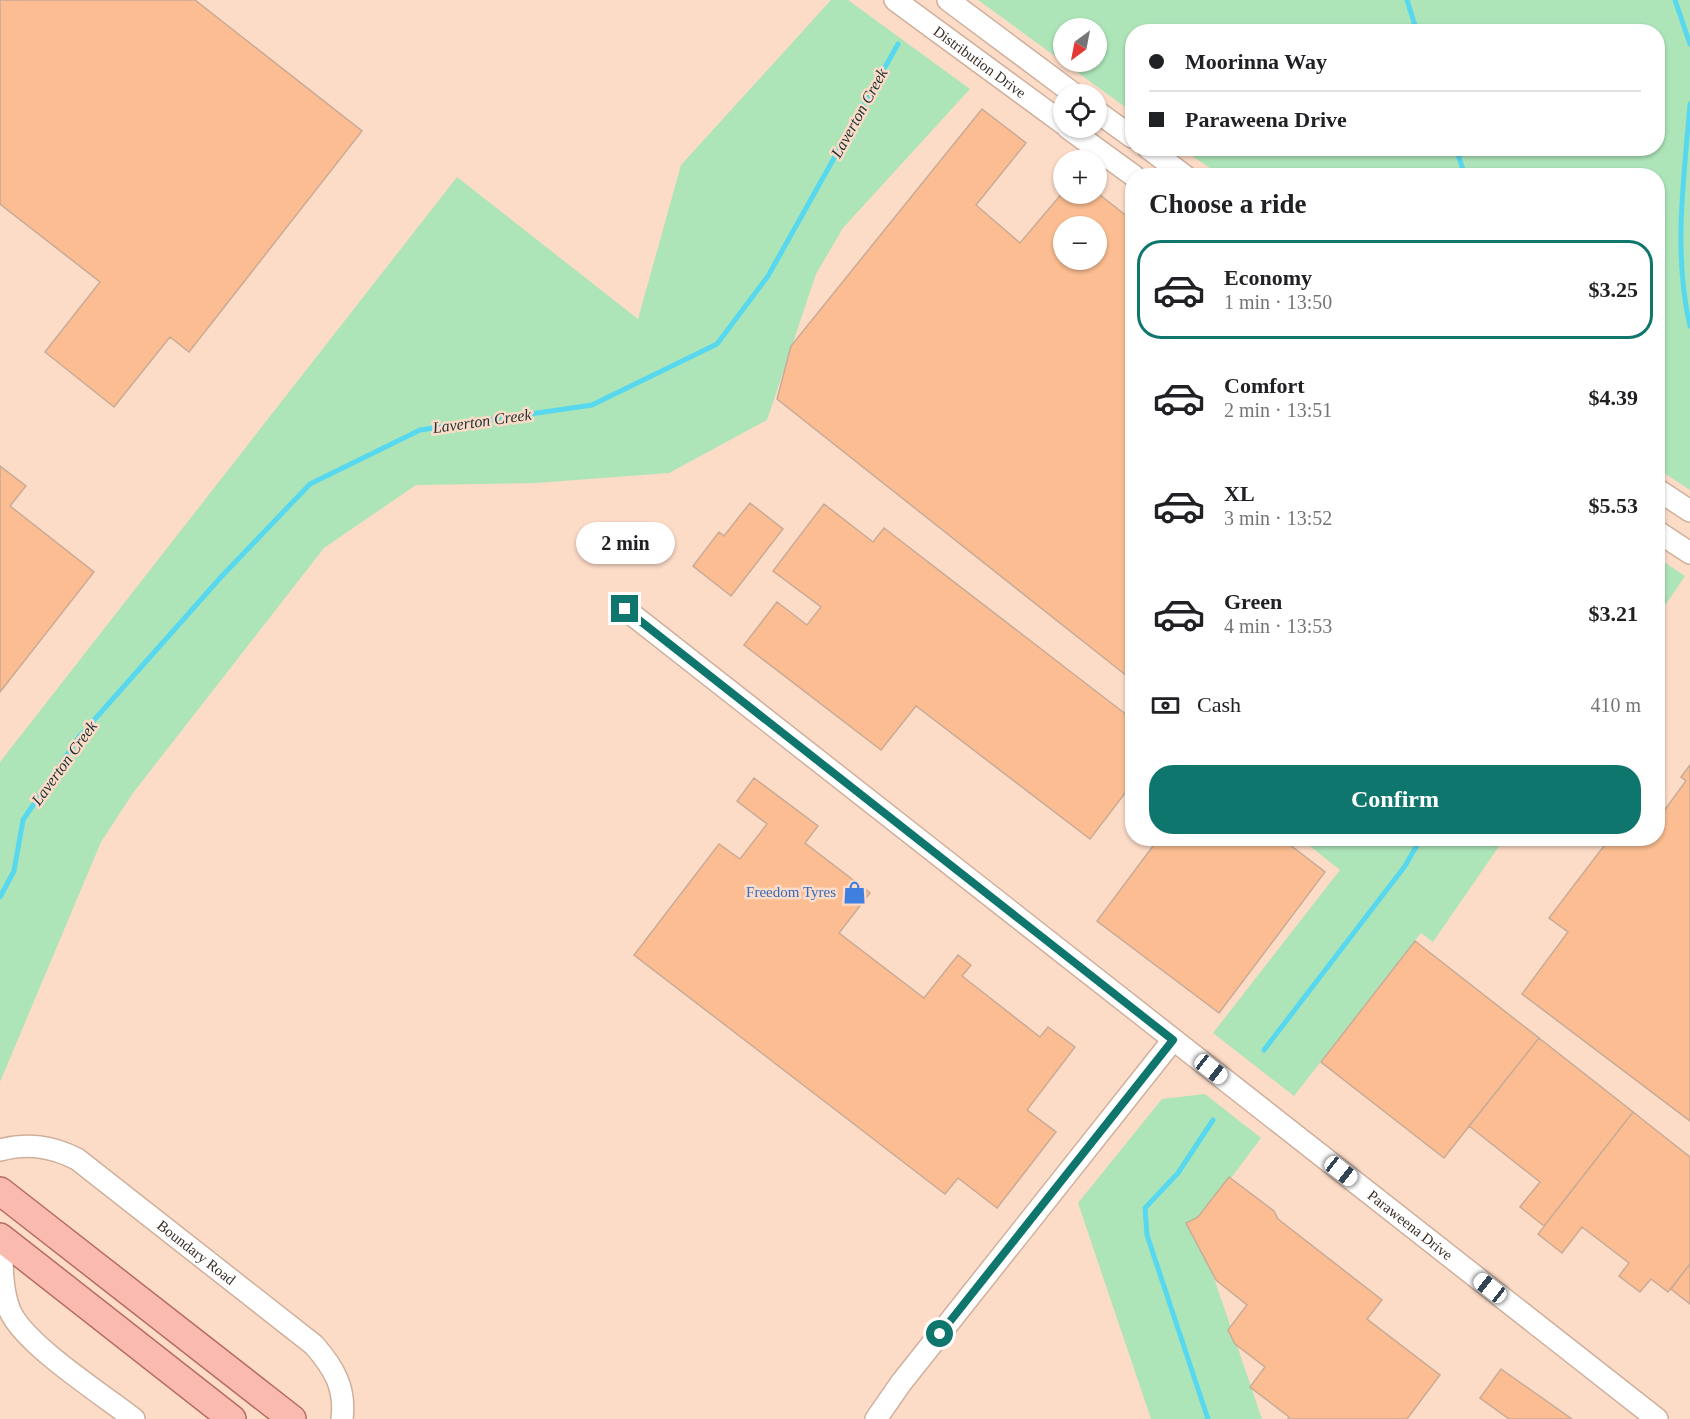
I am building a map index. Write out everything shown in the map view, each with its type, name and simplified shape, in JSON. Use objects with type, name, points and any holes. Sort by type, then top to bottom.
[{"type":"main road","points":[[0,1191],[292,1419]]},
{"type":"main road","points":[[1,1237],[232,1419]]},
{"type":"street","name":"Distribution Drive","points":[[895,0],[1053,116]]},
{"type":"street","name":"Distribution Drive","points":[[948,0],[1061,84]]},
{"type":"street","points":[[1107,119],[1125,132]]},
{"type":"street","points":[[1082,138],[1125,169]]},
{"type":"street","points":[[1159,156],[1174,168]]},
{"type":"street","points":[[1665,495],[1690,511]]},
{"type":"street","points":[[1665,537],[1690,553]]},
{"type":"street","name":"Paraweena Drive","points":[[625,609],[1657,1419]]},
{"type":"street","points":[[876,1419],[901,1383],[1173,1040]]},
{"type":"street","name":"Boundary Road","points":[[0,1149],[17,1145],[35,1145],[57,1149],[77,1159],[314,1345],[331,1365],[340,1385],[344,1405],[342,1419]]},
{"type":"street","points":[[1,1237],[9,1309],[18,1326],[40,1346],[134,1419]]},
{"type":"street","points":[[861,1419],[901,1383]]},
{"type":"green space","points":[[831,0],[848,0],[970,89],[843,228],[816,274],[767,420],[669,473],[536,483],[416,485],[324,548],[133,793],[101,842],[0,1082],[0,762],[457,177],[638,319],[681,165]]},
{"type":"green space","points":[[978,0],[1690,0],[1690,490],[1665,474],[1665,168],[1210,168],[1192,156],[1665,156],[1665,24],[1125,24],[1125,107],[1107,94],[1107,84],[1094,84],[1077,72],[1107,72],[1107,18],[1053,18],[1053,55]]},
{"type":"green space","points":[[1665,563],[1685,576],[1665,606]]},
{"type":"green space","points":[[1310,846],[1499,846],[1433,942],[1421,933],[1294,1096],[1213,1033],[1340,870]]},
{"type":"green space","points":[[1205,1094],[1261,1138],[1196,1225],[1262,1419],[1151,1419],[1078,1203],[1162,1099]]},
{"type":"building","points":[[0,0],[195,0],[362,131],[189,352],[170,337],[114,407],[45,352],[100,282],[0,204]]},
{"type":"building","points":[[982,109],[1026,143],[976,205],[1020,243],[1053,204],[1107,204],[1107,201],[1125,215],[1125,674],[777,399],[791,346]]},
{"type":"building","points":[[0,466],[26,486],[10,506],[94,572],[0,692]]},
{"type":"building","points":[[750,503],[783,529],[731,596],[693,566],[719,532],[724,536]]},
{"type":"building","points":[[824,504],[873,542],[884,528],[1125,714],[1125,793],[1090,839],[916,706],[881,750],[744,645],[777,602],[807,625],[821,607],[773,571]]},
{"type":"building","points":[[1690,765],[1690,1121],[1522,994],[1568,932],[1549,918],[1604,846],[1665,846],[1665,810],[1686,781],[1681,777]]},
{"type":"building","points":[[754,778],[818,826],[805,843],[870,893],[839,933],[924,998],[958,955],[971,965],[962,976],[1040,1037],[1048,1027],[1075,1047],[1027,1110],[1056,1132],[997,1208],[958,1178],[945,1194],[634,955],[719,844],[740,859],[767,824],[737,801]]},
{"type":"building","points":[[1153,846],[1291,846],[1325,872],[1219,1013],[1097,921]]},
{"type":"building","points":[[1415,941],[1539,1038],[1444,1158],[1321,1062]]},
{"type":"building","points":[[1539,1038],[1633,1112],[1544,1226],[1520,1207],[1540,1182],[1469,1126]]},
{"type":"building","points":[[1633,1112],[1690,1157],[1690,1264],[1668,1292],[1651,1279],[1640,1292],[1619,1276],[1629,1263],[1582,1227],[1562,1253],[1538,1234]]},
{"type":"building","points":[[1229,1177],[1274,1211],[1278,1219],[1382,1300],[1367,1319],[1440,1375],[1407,1419],[1288,1419],[1289,1417],[1250,1387],[1265,1367],[1235,1344],[1228,1330],[1247,1305],[1216,1280],[1186,1223],[1198,1217]]},
{"type":"building","points":[[1690,1264],[1690,1304],[1671,1289]]},
{"type":"building","points":[[1501,1369],[1572,1419],[1509,1419],[1480,1398]]},
{"type":"waterway","points":[[1407,0],[1414,24]]},
{"type":"waterway","points":[[1675,0],[1690,44]]},
{"type":"waterway","name":"Laverton Creek","points":[[0,897],[14,871],[23,820],[79,737],[221,577],[310,484],[420,430],[592,405],[717,344],[768,276],[898,44]]},
{"type":"waterway","points":[[1690,104],[1681,215],[1682,271],[1690,326]]},
{"type":"waterway","points":[[1459,156],[1462,168]]},
{"type":"waterway","points":[[1264,1050],[1405,866],[1416,846]]},
{"type":"waterway","points":[[1208,1419],[1147,1235],[1145,1208],[1178,1173],[1213,1120]]},
{"type":"place","name":"Freedom Tyres","points":[[854,892]]},
{"type":"route","points":[[625,609],[1173,1040],[940,1334]]}]
